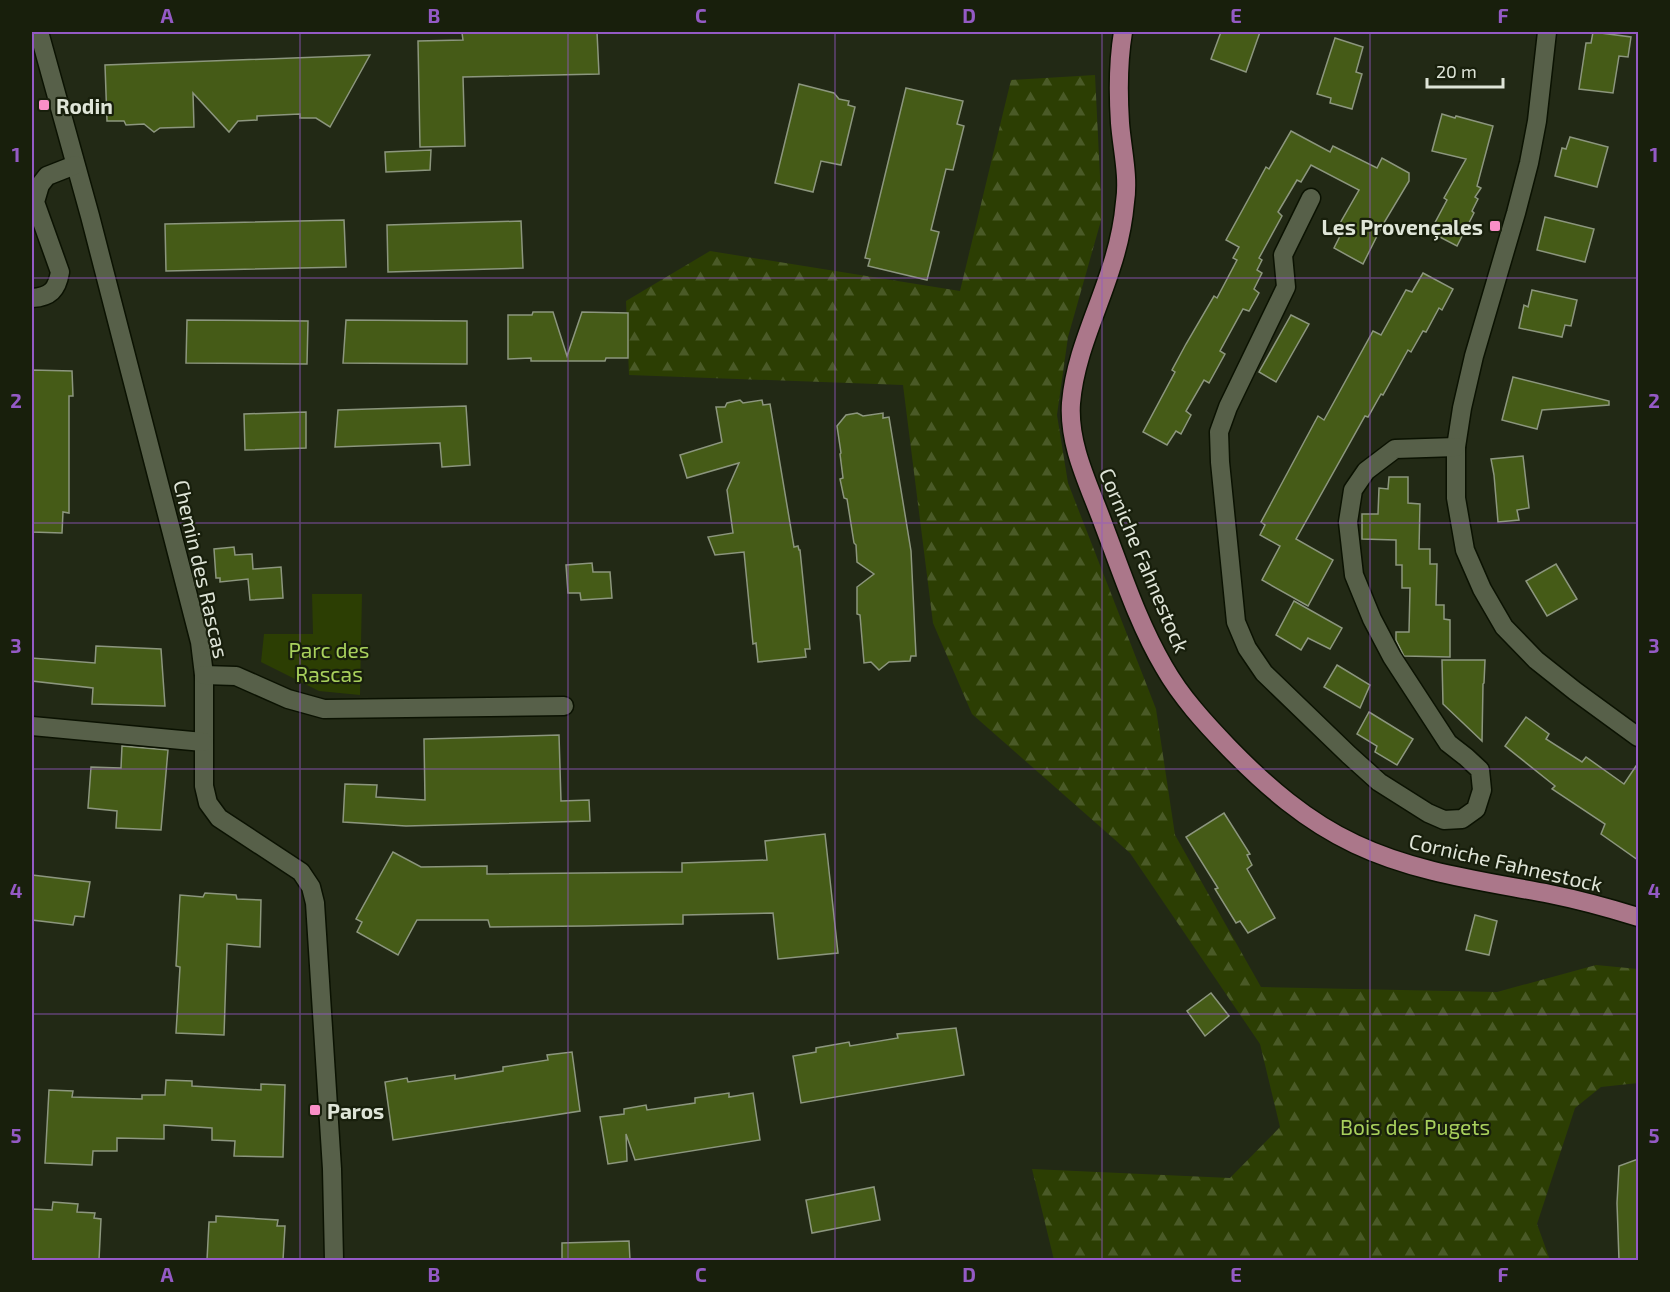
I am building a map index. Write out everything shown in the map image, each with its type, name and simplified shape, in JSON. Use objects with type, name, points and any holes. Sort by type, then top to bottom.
[{"type":"main road","name":"Corniche Fahnestock","points":[[1123,32],[1119,75],[1126,198],[1112,267],[1079,359],[1072,397],[1071,420],[1083,472],[1123,577],[1163,666],[1181,694],[1244,764],[1286,802],[1328,830],[1373,852],[1418,868],[1589,903],[1638,917]]},
{"type":"street","name":"Chemin des Rascas","points":[[39,32],[90,216],[200,642],[204,675],[204,786],[208,803],[219,818],[302,872],[311,886],[315,903],[332,1169],[334,1260]]},
{"type":"street","points":[[1547,32],[1537,121],[1529,163],[1474,356],[1462,408],[1456,447],[1456,498],[1465,550],[1482,589],[1504,627],[1544,666],[1638,737]]},
{"type":"street","points":[[32,298],[52,292],[58,282],[60,272],[35,202],[40,185],[47,176],[75,165]]},
{"type":"street","points":[[1311,198],[1283,255],[1286,287],[1228,407],[1219,432],[1236,622],[1247,648],[1264,673],[1349,755],[1379,782],[1428,813],[1444,820],[1462,819],[1476,809],[1482,790],[1480,770],[1448,743],[1392,657],[1372,619],[1354,575],[1348,522],[1353,490],[1366,471],[1395,449],[1456,447]]},
{"type":"street","points":[[204,675],[236,676],[288,699],[324,709],[564,706]]},
{"type":"street","points":[[32,726],[203,742]]},
{"type":"green space","name":"Bois des Pugets","points":[[1095,75],[1102,217],[1068,337],[1057,415],[1068,483],[1156,709],[1175,835],[1261,987],[1497,992],[1596,965],[1638,969],[1638,1083],[1601,1087],[1575,1108],[1537,1224],[1550,1260],[1054,1260],[1032,1169],[1230,1178],[1280,1127],[1260,1044],[1130,853],[972,714],[933,623],[903,385],[629,375],[626,301],[710,251],[960,291],[1011,80]]},
{"type":"green space","name":"Parc des Rascas","points":[[312,594],[362,594],[360,695],[319,691],[261,662],[264,634],[313,634]]},
{"type":"building","points":[[597,32],[599,74],[463,77],[465,146],[420,147],[418,41],[463,40],[462,33]]},
{"type":"building","points":[[1221,32],[1260,32],[1246,72],[1211,59]]},
{"type":"building","points":[[1593,32],[1631,37],[1628,57],[1619,56],[1613,93],[1579,89],[1586,43],[1591,43]]},
{"type":"building","points":[[1335,38],[1363,47],[1356,72],[1362,74],[1352,109],[1330,103],[1331,98],[1317,94]]},
{"type":"building","points":[[370,55],[330,127],[316,118],[300,118],[300,114],[257,116],[257,120],[238,121],[229,132],[193,93],[194,127],[160,128],[154,132],[144,124],[126,125],[124,121],[107,121],[105,65]]},
{"type":"building","points":[[799,84],[834,93],[839,99],[849,101],[848,105],[855,107],[841,165],[821,161],[813,192],[775,183]]},
{"type":"building","points":[[906,88],[963,101],[957,124],[964,126],[953,170],[946,169],[931,230],[939,232],[927,280],[868,266],[870,259],[865,258]]},
{"type":"building","points":[[1442,114],[1493,126],[1477,186],[1481,188],[1475,197],[1478,199],[1472,211],[1474,213],[1457,246],[1430,232],[1447,200],[1444,198],[1466,159],[1432,151]]},
{"type":"building","points":[[1291,131],[1330,152],[1333,146],[1377,168],[1382,158],[1409,173],[1409,181],[1382,226],[1363,264],[1334,248],[1344,228],[1339,225],[1359,190],[1311,165],[1301,182],[1297,180],[1278,212],[1282,216],[1259,258],[1262,260],[1257,270],[1262,273],[1254,289],[1259,293],[1249,311],[1243,309],[1220,351],[1225,354],[1209,383],[1204,380],[1186,411],[1191,415],[1181,434],[1176,431],[1167,445],[1143,432],[1175,372],[1172,370],[1186,344],[1214,296],[1217,298],[1237,260],[1233,258],[1239,247],[1226,240],[1266,167],[1269,169]]},
{"type":"building","points":[[1570,137],[1608,147],[1597,187],[1555,176],[1562,148],[1566,149]]},
{"type":"building","points":[[431,150],[430,170],[386,172],[385,152]]},
{"type":"building","points":[[1545,217],[1594,229],[1585,262],[1537,250]]},
{"type":"building","points":[[344,220],[346,267],[166,271],[165,224]]},
{"type":"building","points":[[521,221],[523,268],[388,272],[387,225]]},
{"type":"building","points":[[1423,273],[1453,289],[1442,310],[1439,308],[1426,332],[1423,331],[1411,352],[1408,350],[1368,417],[1365,416],[1296,539],[1333,560],[1308,606],[1262,580],[1280,546],[1260,535],[1265,525],[1261,522],[1318,416],[1324,420],[1373,331],[1381,335],[1406,290],[1412,292]]},
{"type":"building","points":[[1532,290],[1577,300],[1571,326],[1565,325],[1562,337],[1519,328],[1524,305],[1528,307]]},
{"type":"building","points":[[533,312],[553,312],[567,356],[582,312],[628,313],[628,358],[606,358],[605,361],[508,359],[508,315],[532,315]]},
{"type":"building","points":[[1291,315],[1309,324],[1276,382],[1259,372]]},
{"type":"building","points":[[187,320],[308,321],[307,364],[186,363]]},
{"type":"building","points":[[346,320],[467,321],[467,364],[343,363]]},
{"type":"building","points":[[32,370],[72,371],[73,396],[69,396],[69,513],[63,512],[62,533],[32,532]]},
{"type":"building","points":[[1513,377],[1609,401],[1609,405],[1542,410],[1537,429],[1502,420]]},
{"type":"building","points":[[740,400],[743,403],[762,400],[763,405],[770,404],[794,547],[798,546],[800,550],[810,649],[805,649],[806,657],[758,662],[756,643],[753,644],[744,552],[715,555],[708,537],[733,533],[727,490],[739,463],[687,478],[680,455],[722,442],[716,407],[725,407],[727,403]]},
{"type":"building","points":[[466,406],[470,465],[442,467],[440,443],[335,447],[338,410]]},
{"type":"building","points":[[306,412],[306,448],[245,450],[244,414]]},
{"type":"building","points":[[857,413],[863,416],[883,413],[883,418],[889,417],[911,551],[916,656],[911,656],[910,661],[889,662],[879,670],[871,662],[864,663],[860,615],[857,614],[857,587],[874,574],[857,562],[847,499],[844,498],[840,479],[843,478],[837,426],[846,415]]},
{"type":"building","points":[[1523,456],[1529,508],[1517,510],[1519,520],[1498,522],[1491,459]]},
{"type":"building","points":[[1389,477],[1408,477],[1408,503],[1420,504],[1419,549],[1430,549],[1430,564],[1437,564],[1436,605],[1444,605],[1444,619],[1450,620],[1450,657],[1404,656],[1396,640],[1396,632],[1409,632],[1410,588],[1402,588],[1402,565],[1396,565],[1396,540],[1362,539],[1362,514],[1378,514],[1379,488],[1388,489]]},
{"type":"building","points":[[234,547],[235,555],[252,554],[253,569],[281,567],[283,598],[250,600],[248,579],[220,582],[220,578],[216,578],[214,549]]},
{"type":"building","points":[[592,563],[593,572],[610,572],[612,598],[581,600],[580,593],[568,593],[566,565]]},
{"type":"building","points":[[1556,564],[1577,599],[1547,616],[1526,581]]},
{"type":"building","points":[[1294,601],[1342,628],[1330,649],[1308,638],[1301,650],[1276,635]]},
{"type":"building","points":[[96,646],[161,649],[165,706],[92,704],[93,688],[32,681],[32,658],[95,663]]},
{"type":"building","points":[[1442,660],[1485,660],[1482,741],[1443,704]]},
{"type":"building","points":[[1337,665],[1370,685],[1360,708],[1324,687]]},
{"type":"building","points":[[1369,712],[1413,739],[1397,765],[1375,752],[1377,746],[1357,734]]},
{"type":"building","points":[[1526,717],[1549,734],[1546,739],[1582,762],[1586,757],[1624,784],[1638,763],[1638,860],[1601,834],[1605,824],[1552,789],[1555,786],[1505,746]]},
{"type":"building","points":[[559,735],[561,801],[589,800],[590,821],[406,826],[343,822],[345,784],[377,785],[376,797],[425,800],[424,739]]},
{"type":"building","points":[[122,746],[168,750],[161,830],[116,828],[117,811],[88,808],[91,767],[121,768]]},
{"type":"building","points":[[1224,813],[1250,854],[1247,855],[1252,865],[1247,869],[1275,918],[1248,933],[1240,921],[1236,923],[1215,889],[1218,888],[1186,837]]},
{"type":"building","points":[[825,834],[838,953],[778,959],[773,913],[683,915],[683,924],[586,926],[490,927],[488,920],[417,920],[398,955],[357,932],[362,922],[356,919],[393,852],[421,867],[487,866],[487,874],[682,872],[682,863],[767,860],[765,841]]},
{"type":"building","points":[[32,875],[90,882],[84,917],[75,916],[73,925],[32,920]]},
{"type":"building","points":[[205,893],[236,895],[237,899],[261,900],[260,947],[227,944],[224,1035],[176,1033],[180,967],[176,966],[180,895],[203,897]]},
{"type":"building","points":[[1475,915],[1497,921],[1489,955],[1466,950]]},
{"type":"building","points":[[1211,993],[1229,1016],[1205,1036],[1187,1011]]},
{"type":"building","points":[[956,1028],[964,1075],[801,1103],[793,1056],[816,1052],[816,1048],[849,1042],[850,1046],[898,1038],[897,1034]]},
{"type":"building","points":[[572,1052],[580,1111],[393,1140],[385,1082],[407,1078],[408,1082],[455,1075],[455,1079],[503,1071],[503,1067],[548,1060],[547,1055]]},
{"type":"building","points":[[166,1080],[192,1081],[192,1086],[261,1090],[261,1084],[285,1085],[283,1157],[234,1156],[235,1141],[212,1140],[212,1128],[164,1125],[164,1139],[117,1138],[117,1151],[93,1151],[92,1165],[45,1163],[49,1090],[73,1091],[72,1097],[142,1099],[142,1095],[165,1095]]},
{"type":"building","points":[[729,1093],[729,1097],[753,1093],[760,1140],[635,1160],[626,1134],[627,1161],[608,1164],[600,1117],[624,1114],[624,1109],[646,1105],[647,1110],[695,1103],[695,1098]]},
{"type":"building","points":[[1638,1159],[1638,1260],[1619,1260],[1617,1203],[1619,1166]]},
{"type":"building","points":[[874,1187],[880,1220],[812,1233],[806,1200]]},
{"type":"building","points":[[53,1202],[78,1204],[77,1212],[95,1213],[94,1218],[101,1219],[99,1260],[32,1260],[33,1209],[52,1210]]},
{"type":"building","points":[[216,1216],[278,1220],[277,1226],[285,1226],[283,1260],[207,1260],[209,1222],[216,1222]]},
{"type":"building","points":[[629,1241],[630,1260],[562,1260],[562,1243]]},
{"type":"place","name":"Rodin","points":[[44,105]]},
{"type":"place","name":"Les Provençales","points":[[1495,226]]},
{"type":"place","name":"Paros","points":[[315,1110]]}]
